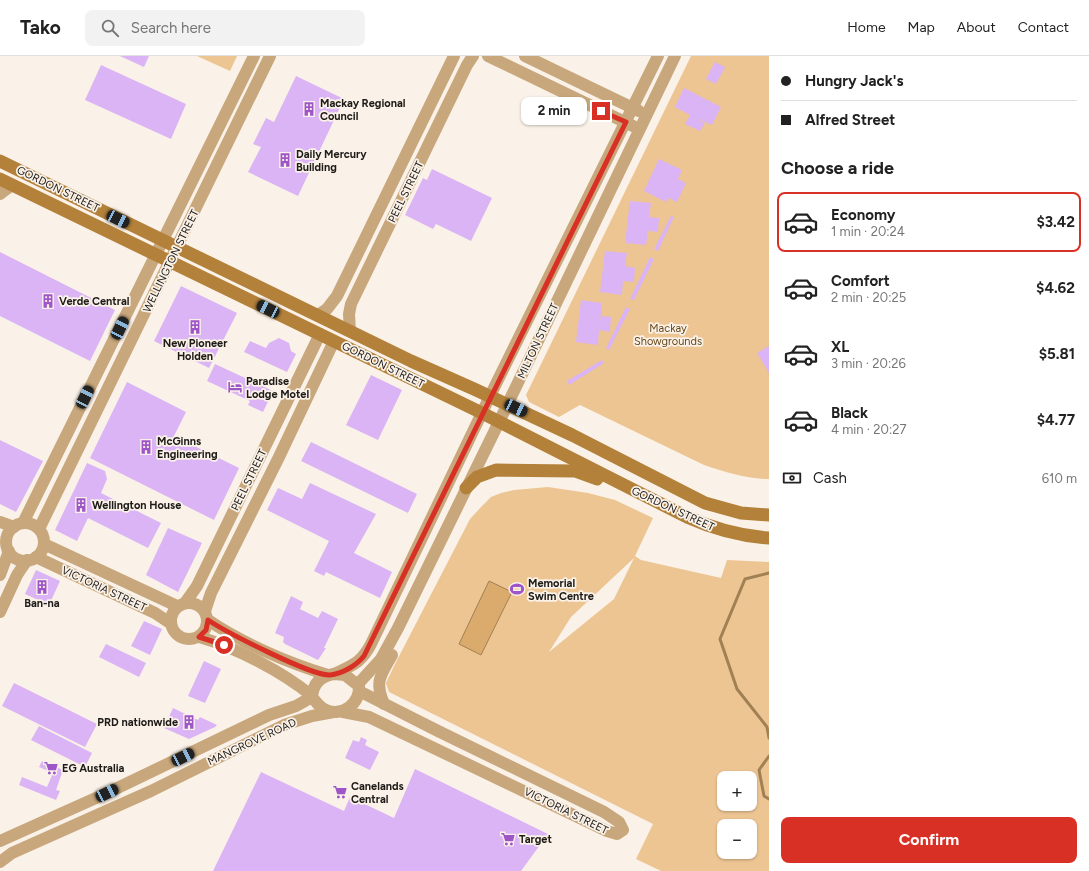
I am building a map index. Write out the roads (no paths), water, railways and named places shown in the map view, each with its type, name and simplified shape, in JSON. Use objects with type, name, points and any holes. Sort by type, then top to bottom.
[{"type":"main road","name":"GORDON STREET","points":[[0,161],[318,316],[572,435],[704,503],[741,513],[769,515]]},
{"type":"main road","name":"GORDON STREET","points":[[0,179],[482,413],[687,517],[717,530],[745,536],[769,538]]},
{"type":"main road","points":[[299,306],[304,315],[325,327],[334,341]]},
{"type":"main road","points":[[466,488],[477,477],[496,470],[575,471],[649,498]]},
{"type":"street","name":"WELLINGTON STREET","points":[[19,525],[254,56]]},
{"type":"street","name":"WELLINGTON STREET","points":[[39,529],[270,56]]},
{"type":"street","name":"PEEL STREET","points":[[318,316],[327,309],[337,296],[454,56]]},
{"type":"street","name":"PEEL STREET","points":[[350,331],[349,314],[351,304],[467,65],[473,56]]},
{"type":"street","points":[[488,56],[639,129]]},
{"type":"street","points":[[525,56],[646,115]]},
{"type":"street","name":"MILTON STREET","points":[[331,675],[357,664],[368,650],[428,530],[490,396],[658,56]]},
{"type":"street","name":"MILTON STREET","points":[[358,688],[383,655],[405,614],[508,405],[675,56]]},
{"type":"street","points":[[398,173],[412,180]]},
{"type":"street","points":[[0,194],[12,185]]},
{"type":"street","points":[[367,236],[381,242]]},
{"type":"street","name":"PEEL STREET","points":[[181,605],[197,586],[320,334]]},
{"type":"street","name":"PEEL STREET","points":[[206,615],[211,593],[279,457],[334,341]]},
{"type":"street","points":[[0,522],[34,526],[39,529],[44,539],[44,544],[17,575],[0,612]]},
{"type":"street","points":[[0,575],[5,543],[8,535],[19,525]]},
{"type":"street","points":[[5,543],[17,558],[32,559]]},
{"type":"street","name":"VICTORIA STREET","points":[[44,544],[181,605]]},
{"type":"street","name":"VICTORIA STREET","points":[[32,559],[155,613],[170,623]]},
{"type":"street","points":[[196,604],[222,629],[295,664],[331,675],[345,675],[358,688],[351,706],[339,712],[321,708],[312,696],[286,676],[224,645],[199,637],[190,639],[180,637],[175,633],[170,623],[172,614],[181,605],[196,604]]},
{"type":"street","points":[[384,704],[378,690],[378,683],[398,641],[405,614]]},
{"type":"street","points":[[199,637],[206,630],[206,615]]},
{"type":"street","points":[[312,696],[316,683],[322,678],[331,675]]},
{"type":"street","name":"VICTORIA STREET","points":[[339,712],[369,716],[607,831],[617,834],[623,830],[619,822],[604,812],[384,704],[358,688]]},
{"type":"street","name":"MANGROVE ROAD","points":[[0,841],[107,793],[269,715],[296,706],[312,696]]},
{"type":"street","name":"MANGROVE ROAD","points":[[0,862],[12,853],[144,794],[284,725],[312,716],[339,712]]},
{"type":"waterway","points":[[769,573],[745,579],[720,639],[737,689],[767,727],[769,738]]},
{"type":"waterway","points":[[769,756],[759,770],[764,796],[769,799]]},
{"type":"place","name":"Mackay Regional Council","points":[[309,109]]},
{"type":"place","name":"Daily Mercury Building","points":[[285,160]]},
{"type":"place","name":"Verde Central","points":[[48,301]]},
{"type":"place","name":"New Pioneer Holden","points":[[195,327]]},
{"type":"place","name":"Paradise Lodge Motel","points":[[235,387]]},
{"type":"place","name":"McGinns Engineering","points":[[146,447]]},
{"type":"place","name":"Wellington House","points":[[81,505]]},
{"type":"place","name":"Ban-na","points":[[42,587]]},
{"type":"place","name":"Memorial Swim Centre","points":[[517,589]]},
{"type":"place","name":"PRD nationwide","points":[[189,722]]},
{"type":"place","name":"EG Australia","points":[[51,768]]},
{"type":"place","name":"Canelands Central","points":[[340,792]]},
{"type":"place","name":"Target","points":[[508,839]]},
{"type":"park label","name":"Mackay Showgrounds","points":[[668,334]]}]
